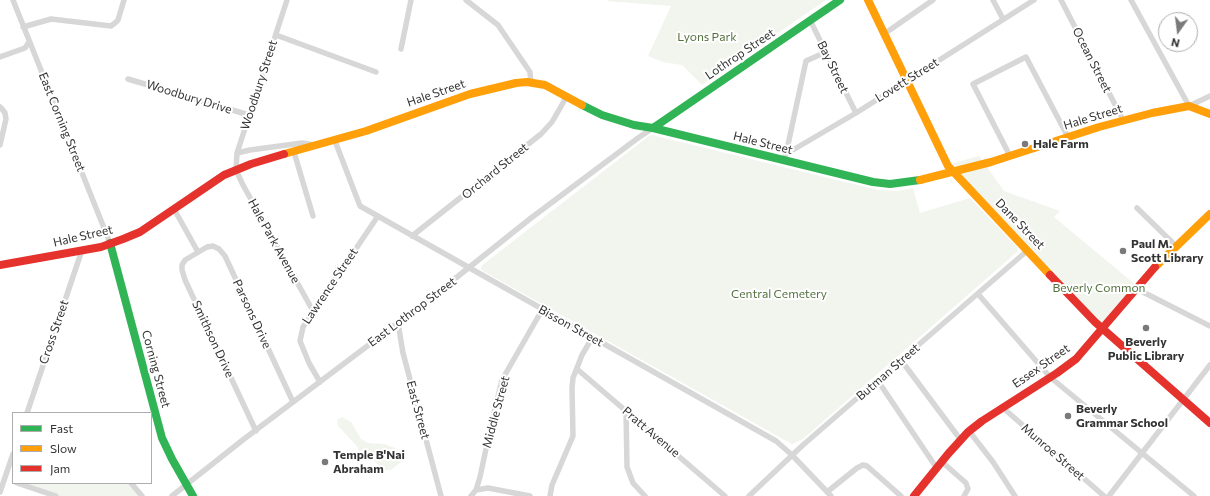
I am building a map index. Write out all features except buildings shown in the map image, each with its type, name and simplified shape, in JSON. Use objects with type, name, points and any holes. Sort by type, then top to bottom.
[{"type":"main road","name":"Lothrop Street","points":[[653,128],[840,0]]},
{"type":"main road","name":"Dane Street","points":[[868,0],[944,159],[954,172],[1101,328],[1210,423]]},
{"type":"main road","name":"Hale Street","points":[[0,265],[101,247],[140,232],[219,178],[236,170],[317,145],[335,141],[478,91],[509,84],[531,83],[545,85],[602,115],[634,125],[785,157],[874,182],[890,184],[916,181],[954,172],[1123,120],[1159,111],[1189,106],[1210,114]]},
{"type":"main road","name":"Essex Street","points":[[914,496],[960,439],[969,431],[1076,359],[1150,271],[1210,214]]},
{"type":"main road","name":"Corning Street","points":[[110,243],[162,438],[193,496]]},
{"type":"street","name":"East Corning Street","points":[[13,0],[110,243]]},
{"type":"street","points":[[23,27],[51,19],[111,26],[118,20],[124,0]]},
{"type":"street","name":"Woodbury Street","points":[[236,170],[237,153],[287,0]]},
{"type":"street","points":[[401,49],[411,0]]},
{"type":"street","points":[[466,0],[498,25],[530,72],[531,83]]},
{"type":"street","points":[[884,34],[933,0]]},
{"type":"street","points":[[993,0],[1003,19]]},
{"type":"street","name":"Lovett Street","points":[[785,157],[1034,0]]},
{"type":"street","name":"Ocean Street","points":[[1061,0],[1123,120]]},
{"type":"street","points":[[1131,0],[1189,106],[1210,96]]},
{"type":"street","name":"Bay Street","points":[[810,20],[856,113]]},
{"type":"street","points":[[276,35],[376,72]]},
{"type":"street","points":[[0,57],[25,48],[29,42]]},
{"type":"street","points":[[785,157],[806,61],[826,52]]},
{"type":"street","points":[[1010,156],[973,84],[1026,58],[1068,137]]},
{"type":"street","name":"Woodbury Drive","points":[[128,79],[249,115]]},
{"type":"street","name":"Orchard Street","points":[[412,236],[541,134],[552,122],[567,96]]},
{"type":"street","points":[[0,108],[2,109],[6,119],[0,145]]},
{"type":"street","name":"East Lothrop Street","points":[[172,496],[398,323],[531,218],[653,128]]},
{"type":"street","name":"Bisson Street","points":[[335,141],[360,206],[776,441],[792,455],[829,494]]},
{"type":"street","name":"Hale Street","points":[[237,153],[302,143],[317,145]]},
{"type":"street","points":[[294,152],[313,216]]},
{"type":"street","name":"Hale Park Avenue","points":[[236,170],[313,311]]},
{"type":"street","points":[[1137,208],[1176,246]]},
{"type":"street","points":[[174,209],[198,252]]},
{"type":"street","name":"Lawrence Street","points":[[320,382],[309,363],[300,341],[303,327],[378,216]]},
{"type":"street","name":"Parsons Drive","points":[[198,252],[213,246],[219,249],[225,256],[293,402]]},
{"type":"street","name":"Cross Street","points":[[27,412],[82,250]]},
{"type":"street","name":"Butman Street","points":[[749,496],[792,455],[1028,250]]},
{"type":"street","name":"Smithson Drive","points":[[198,252],[185,260],[182,265],[185,280],[256,431]]},
{"type":"street","points":[[1135,288],[1210,326]]},
{"type":"street","points":[[978,294],[1050,377],[1193,496]]},
{"type":"street","name":"Middle Street","points":[[471,496],[476,490],[480,477],[502,380],[542,310]]},
{"type":"street","name":"East Street","points":[[398,323],[403,353],[442,496]]},
{"type":"street","points":[[550,496],[552,485],[573,436],[573,378],[582,355],[592,338]]},
{"type":"street","points":[[901,360],[960,439]]},
{"type":"street","points":[[1109,496],[1210,365]]},
{"type":"street","name":"Pratt Avenue","points":[[577,369],[725,496]]},
{"type":"street","points":[[878,381],[939,464],[966,483],[968,489],[964,496]]},
{"type":"street","name":"Munroe Street","points":[[1002,408],[1104,496]]},
{"type":"street","points":[[626,410],[627,467],[633,483],[645,496]]},
{"type":"street","points":[[969,431],[993,462],[1015,496]]},
{"type":"street","points":[[0,492],[6,480],[12,458]]},
{"type":"street","points":[[829,494],[857,468],[863,465],[867,466],[902,496]]},
{"type":"street","points":[[19,484],[56,496]]},
{"type":"street","points":[[132,484],[142,496]]},
{"type":"street","points":[[476,490],[488,488],[530,496]]},
{"type":"green space","name":"Lyons Park","points":[[826,0],[702,85],[682,65],[663,62],[648,56],[671,6],[607,1]]},
{"type":"green space","name":"Central Cemetery","points":[[652,135],[878,190],[898,191],[913,188],[920,213],[970,198],[1017,247],[1018,251],[803,439],[792,444],[481,269],[481,266]]},
{"type":"green space","name":"Beverly Common","points":[[979,156],[1004,191],[1060,211],[1054,217],[1137,286],[1100,326],[950,164]]},
{"type":"green space","points":[[342,417],[351,422],[361,439],[368,443],[384,444],[395,448],[402,455],[402,461],[391,470],[384,470],[371,458],[361,454],[356,445],[338,426],[337,420]]},
{"type":"green space","points":[[18,484],[133,484],[143,496],[53,496]]},
{"type":"traffic: fast","points":[[653,128],[840,0]]},
{"type":"traffic: fast","points":[[582,105],[602,115],[634,125],[653,128],[873,182],[890,184],[920,180]]},
{"type":"traffic: fast","points":[[110,243],[162,438],[193,496]]},
{"type":"traffic: slow","points":[[868,0],[948,166],[1050,275]]},
{"type":"traffic: slow","points":[[284,154],[366,131],[470,94],[516,83],[527,82],[545,85],[582,105]]},
{"type":"traffic: slow","points":[[920,180],[991,162],[1099,127],[1152,113],[1189,106],[1210,114]]},
{"type":"traffic: slow","points":[[1155,267],[1210,214]]},
{"type":"traffic: jam","points":[[0,265],[101,247],[123,239],[140,232],[224,175],[251,164],[284,154]]},
{"type":"traffic: jam","points":[[914,496],[968,432],[982,421],[1057,373],[1076,359],[1155,267]]},
{"type":"traffic: jam","points":[[1050,275],[1095,322],[1210,423]]},
{"type":"place","name":"Hale Farm","points":[[1025,144]]},
{"type":"place","name":"Paul M. Scott Library","points":[[1123,251]]},
{"type":"place","name":"Beverly Public Library","points":[[1146,328]]},
{"type":"place","name":"Beverly Grammar School","points":[[1068,416]]},
{"type":"place","name":"Temple B'Nai Abraham","points":[[325,462]]}]
